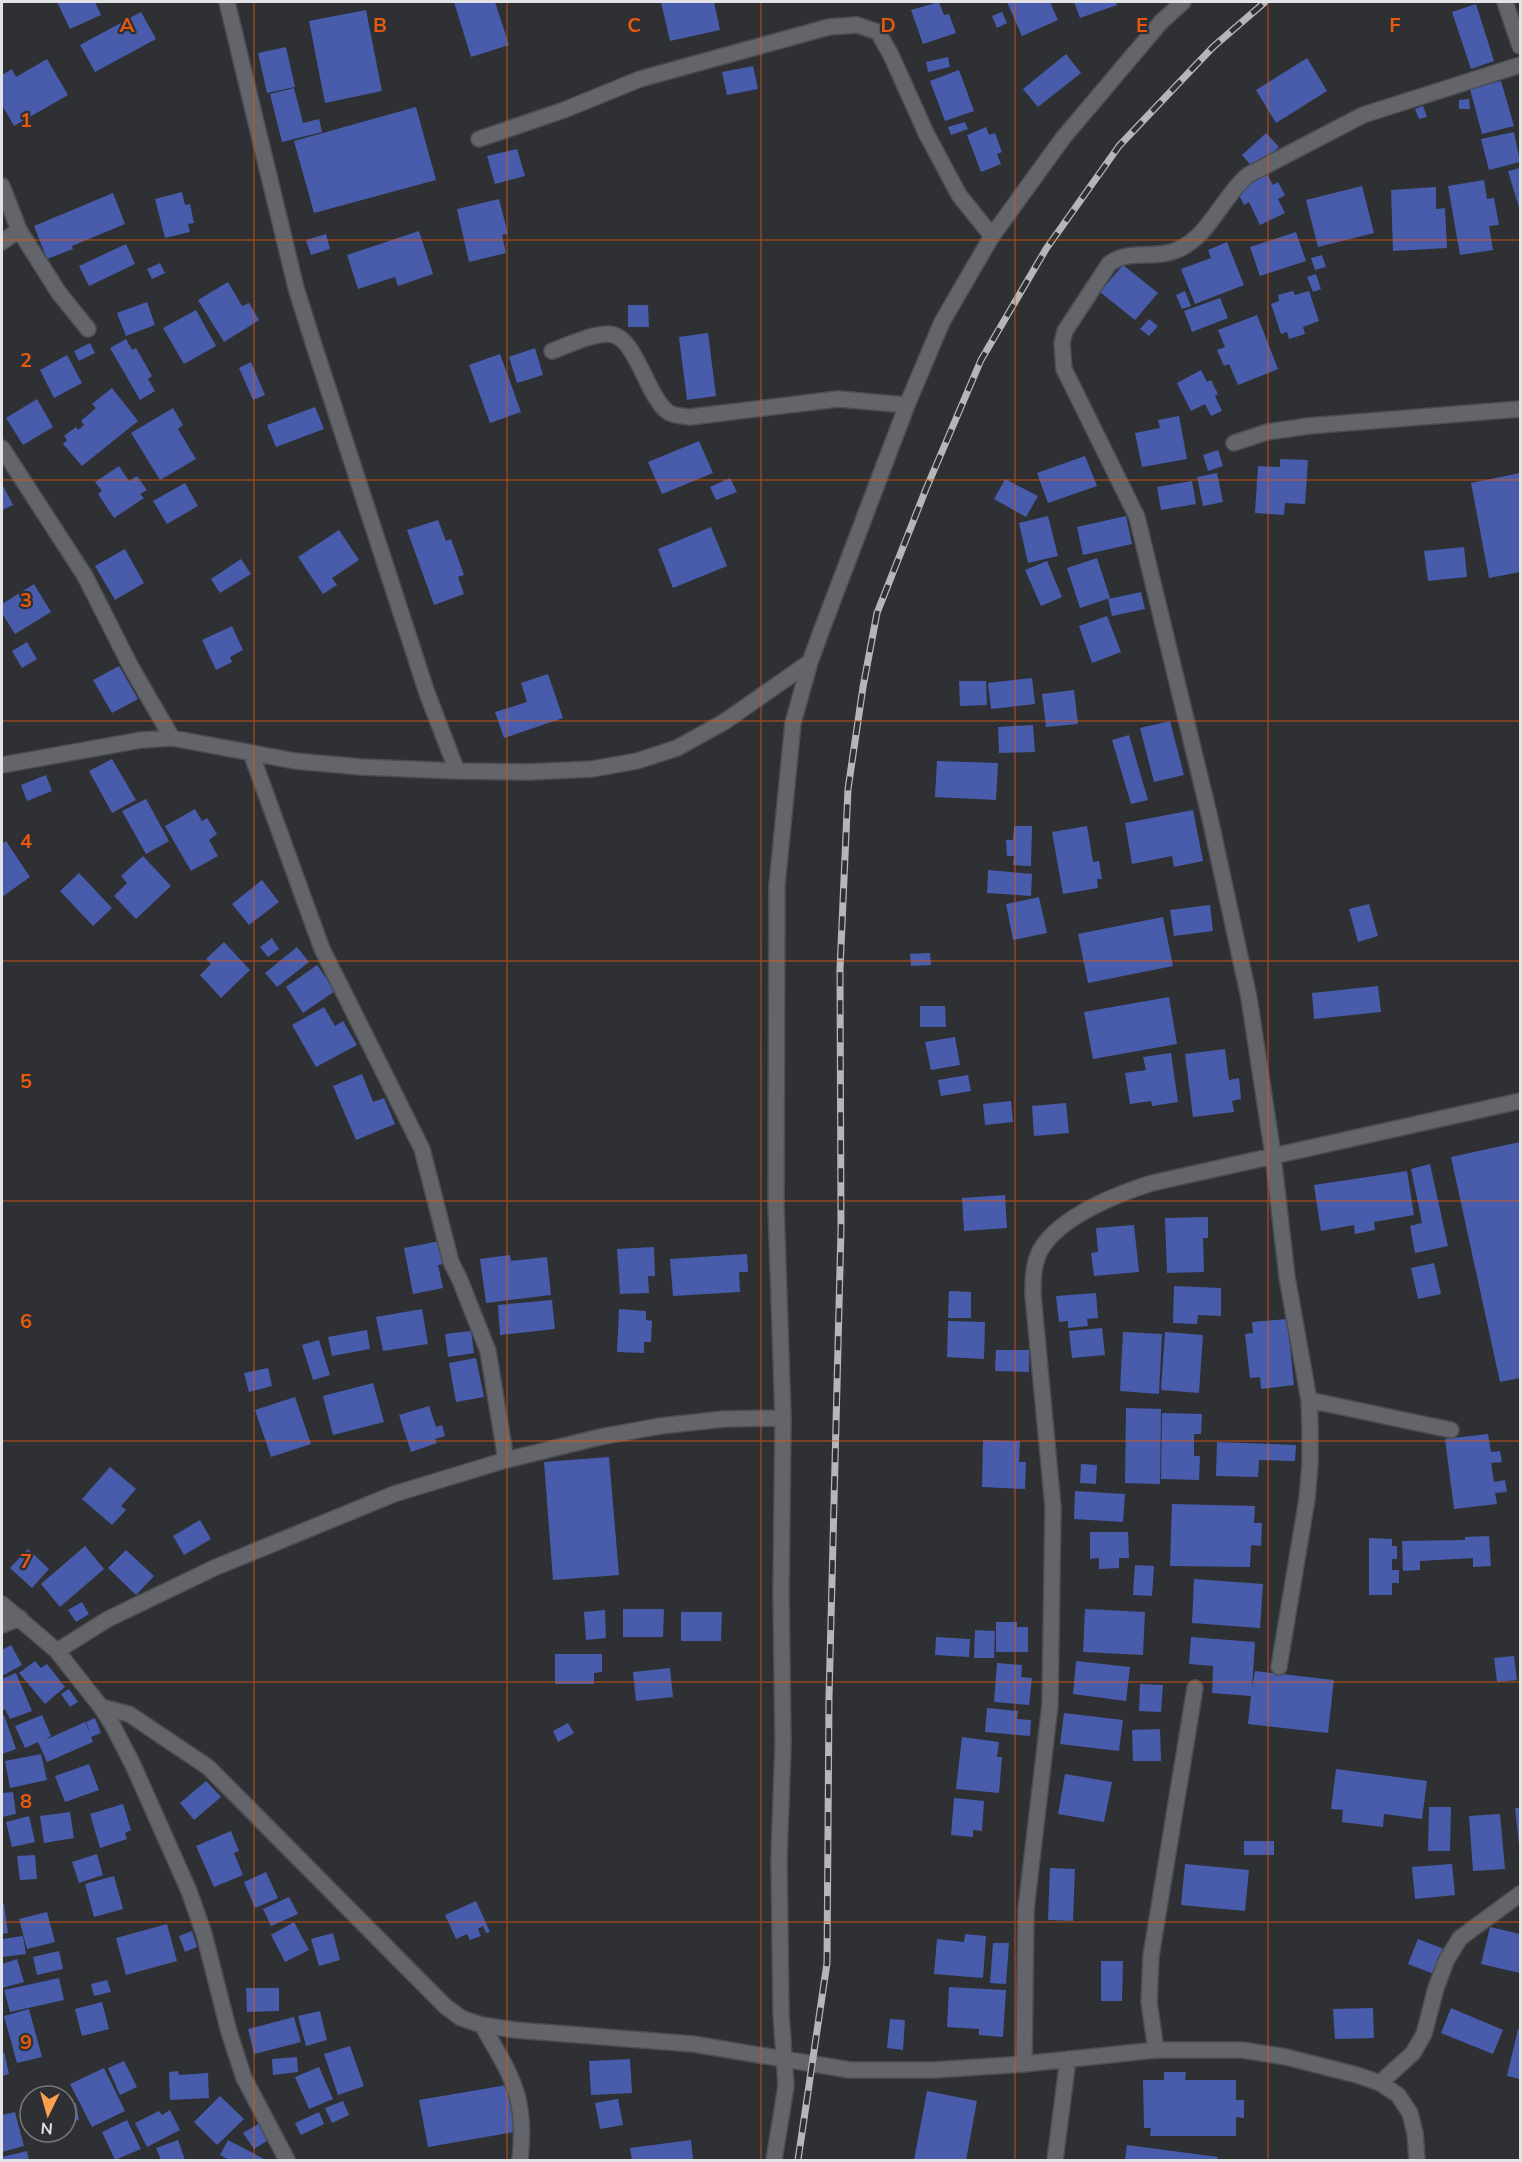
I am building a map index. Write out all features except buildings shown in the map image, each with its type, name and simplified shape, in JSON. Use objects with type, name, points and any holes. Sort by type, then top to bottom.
[{"type":"street","points":[[227,2],[305,317],[427,693],[457,771]]},
{"type":"street","points":[[774,2160],[786,2086],[779,1858],[783,1744],[781,1593],[783,1418],[776,1206],[777,885],[794,723],[810,662],[942,322],[992,236],[1063,138],[1161,22],[1183,2]]},
{"type":"street","points":[[1505,2],[1521,46]]},
{"type":"street","points":[[479,140],[564,110],[640,79],[829,27],[857,24],[878,33],[959,195],[992,236]]},
{"type":"street","points":[[1279,1667],[1307,1499],[1310,1464],[1309,1400],[1287,1278],[1274,1155],[1249,998],[1209,814],[1137,517],[1064,369],[1062,343],[1065,331],[1109,264],[1127,255],[1176,251],[1190,243],[1236,185],[1248,176],[1363,115],[1521,65]]},
{"type":"street","points":[[2,186],[19,230],[58,293],[88,329]]},
{"type":"street","points":[[2,242],[19,230]]},
{"type":"street","points":[[552,351],[598,335],[612,334],[628,345],[654,397],[669,414],[690,417],[838,399],[908,405]]},
{"type":"street","points":[[1234,443],[1267,432],[1308,426],[1521,409]]},
{"type":"street","points":[[2,448],[85,576],[130,667],[172,738]]},
{"type":"street","points":[[2,765],[141,740],[172,738],[306,762],[406,770],[529,772],[592,769],[637,761],[677,748],[724,722],[810,662]]},
{"type":"street","points":[[251,753],[322,949],[422,1149],[451,1262],[488,1351],[506,1460]]},
{"type":"street","points":[[1024,2064],[1026,1909],[1050,1705],[1053,1507],[1033,1295],[1034,1271],[1040,1250],[1055,1233],[1080,1214],[1118,1194],[1152,1183],[1521,1101]]},
{"type":"street","points":[[1309,1400],[1451,1430]]},
{"type":"street","points":[[57,1651],[108,1620],[214,1568],[394,1494],[506,1460],[600,1437],[660,1426],[724,1419],[783,1418]]},
{"type":"street","points":[[2,1604],[57,1651],[101,1707],[133,1765],[189,1891],[204,1935],[229,2032],[244,2078],[287,2160]]},
{"type":"street","points":[[2,1625],[20,1618]]},
{"type":"street","points":[[1156,2050],[1149,2002],[1151,1956],[1195,1688]]},
{"type":"street","points":[[101,1707],[129,1714],[208,1767],[445,2006],[461,2018],[482,2025],[515,2030],[693,2044],[850,2070],[933,2070],[1024,2064],[1156,2050],[1242,2050],[1286,2057],[1380,2083],[1398,2095],[1410,2113],[1415,2133],[1416,2160]]},
{"type":"street","points":[[1380,2083],[1413,2053],[1424,2034],[1446,1961],[1460,1938],[1521,1894]]},
{"type":"street","points":[[482,2025],[512,2078],[522,2111],[523,2137],[520,2160]]},
{"type":"street","points":[[1055,2160],[1068,2059]]},
{"type":"railway","points":[[798,2160],[827,1963],[829,1698],[841,1229],[840,969],[848,789],[877,613],[926,489],[981,360],[1046,249],[1119,146],[1213,47],[1265,2]]}]
